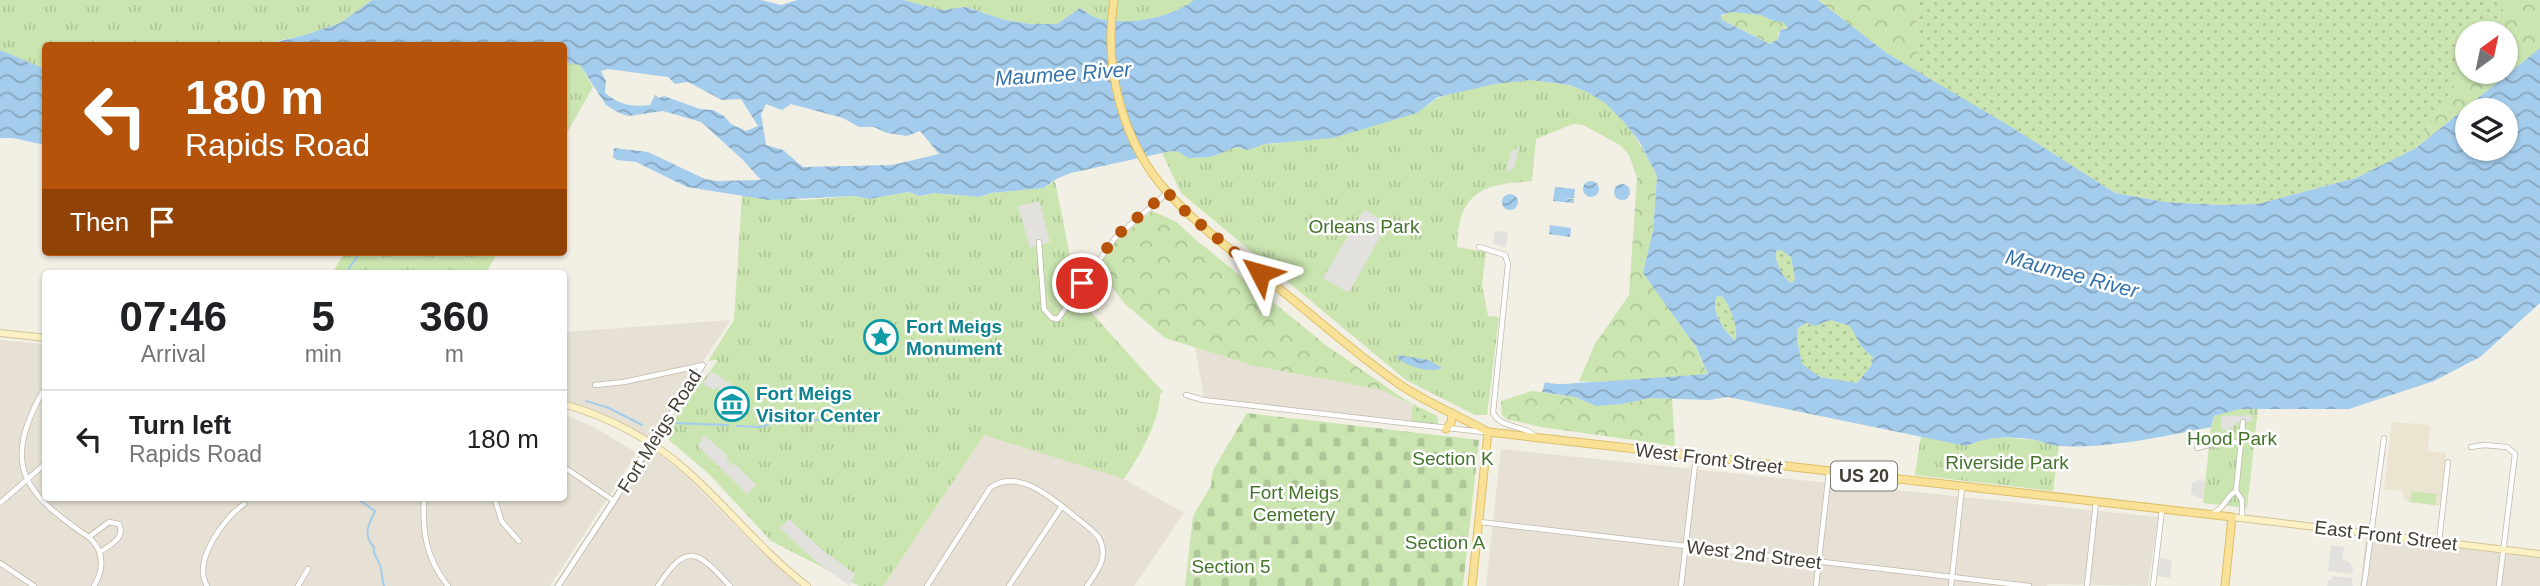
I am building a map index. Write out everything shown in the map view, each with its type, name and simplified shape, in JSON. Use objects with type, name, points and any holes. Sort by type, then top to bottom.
[{"type":"main road","name":"US 20","points":[[1114,0],[1111,46],[1118,92],[1127,126],[1167,192],[1220,240],[1385,374],[1413,393],[1488,432]]},
{"type":"main road","points":[[0,333],[42,338]]},
{"type":"main road","points":[[567,405],[601,417],[651,444],[685,469],[765,549],[807,586]]},
{"type":"main road","points":[[1446,429],[1451,425],[1452,413]]},
{"type":"main road","points":[[1472,586],[1488,432]]},
{"type":"main road","name":"West Front Street","points":[[1488,432],[2232,517]]},
{"type":"main road","points":[[2225,586],[2232,517]]},
{"type":"main road","name":"East Front Street","points":[[2232,517],[2540,554]]},
{"type":"street","points":[[1039,243],[1044,309],[1052,318],[1058,318],[1115,237],[1167,192]]},
{"type":"street","points":[[1479,247],[1505,255],[1508,264],[1493,413],[1501,422],[1530,431],[1537,438]]},
{"type":"street","name":"Fort Meigs Road","points":[[558,586],[703,365],[624,382],[595,385]]},
{"type":"street","points":[[26,411],[42,391]]},
{"type":"street","name":"West Front Street","points":[[1186,395],[1203,400],[1488,432]]},
{"type":"street","points":[[2242,518],[2242,500],[2236,491],[2243,422]]},
{"type":"street","points":[[2364,586],[2384,438]]},
{"type":"street","points":[[2197,448],[2227,440],[2241,444]]},
{"type":"street","points":[[2471,447],[2484,444],[2511,448],[2514,458],[2499,586]]},
{"type":"street","points":[[1681,586],[1696,456]]},
{"type":"street","points":[[2439,542],[2448,462]]},
{"type":"street","points":[[0,503],[42,466]]},
{"type":"street","points":[[567,469],[614,501]]},
{"type":"street","points":[[1816,586],[1829,471]]},
{"type":"street","points":[[17,472],[22,483],[40,504],[89,537],[100,552],[102,570],[94,586]]},
{"type":"street","points":[[927,586],[986,493],[996,484],[1012,481],[1045,493],[1095,533],[1102,544],[1102,562],[1087,586]]},
{"type":"street","points":[[1951,586],[1962,487]]},
{"type":"street","points":[[2210,514],[2223,508],[2230,495],[2236,491]]},
{"type":"street","points":[[424,501],[426,546],[434,566],[448,586]]},
{"type":"street","points":[[495,501],[502,522],[519,541]]},
{"type":"street","points":[[2087,586],[2096,502]]},
{"type":"street","points":[[206,586],[202,574],[205,554],[234,511],[244,504]]},
{"type":"street","points":[[1009,586],[1062,506]]},
{"type":"street","points":[[2154,586],[2162,510]]},
{"type":"street","points":[[89,537],[110,522],[119,524],[122,529],[120,535],[100,552]]},
{"type":"street","name":"West 2nd Street","points":[[1480,522],[2029,586]]},
{"type":"street","points":[[658,586],[675,562],[691,556],[708,562],[730,586]]},
{"type":"street","points":[[0,563],[34,586]]},
{"type":"street","points":[[298,586],[308,569]]},
{"type":"shaded area","points":[[1519,146],[1515,166],[1506,173],[1510,153]]},
{"type":"shaded area","points":[[1039,201],[1050,242],[1030,248],[1018,206]]},
{"type":"shaded area","points":[[1364,209],[1387,224],[1349,293],[1323,278]]},
{"type":"shaded area","points":[[1495,231],[1508,232],[1506,247],[1493,244]]},
{"type":"shaded area","points":[[731,320],[652,436],[648,438],[606,415],[567,401],[567,332]]},
{"type":"shaded area","points":[[0,340],[42,344],[42,501],[567,501],[567,415],[592,426],[637,453],[550,586],[0,586]]},
{"type":"shaded area","points":[[1195,347],[1255,366],[1382,390],[1413,405],[1411,422],[1204,398]]},
{"type":"shaded area","points":[[711,371],[738,388],[732,398],[716,387],[714,390],[703,384]]},
{"type":"shaded area","points":[[2252,415],[2253,421],[2236,423],[2232,428],[2221,431],[2221,416]]},
{"type":"shaded area","points":[[2392,422],[2430,425],[2428,451],[2446,453],[2440,506],[2409,502],[2403,497],[2403,491],[2384,489]]},
{"type":"shaded area","points":[[984,434],[1124,479],[1184,513],[1134,586],[883,586]]},
{"type":"shaded area","points":[[704,435],[728,456],[726,459],[733,466],[735,464],[756,485],[747,494],[698,446]]},
{"type":"shaded area","points":[[1501,449],[2158,517],[2148,586],[1486,586]]},
{"type":"shaded area","points":[[656,452],[682,472],[800,586],[563,586],[648,454]]},
{"type":"shaded area","points":[[2196,480],[2205,481],[2203,499],[2191,494],[2192,482],[2195,483]]},
{"type":"shaded area","points":[[789,519],[821,549],[855,574],[850,586],[814,560],[780,528]]},
{"type":"shaded area","points":[[2366,538],[2540,558],[2540,586],[2360,586]]},
{"type":"shaded area","points":[[2331,545],[2344,547],[2342,559],[2349,562],[2353,568],[2352,574],[2328,571]]},
{"type":"shaded area","points":[[2160,558],[2172,560],[2170,578],[2158,576]]},
{"type":"shaded area","points":[[2333,576],[2352,578],[2353,586],[2327,586],[2328,580],[2332,580]]},
{"type":"green space","points":[[0,0],[372,0],[340,23],[273,42],[42,42],[42,68],[0,50]]},
{"type":"green space","points":[[903,0],[1194,0],[1173,12],[1136,21],[1099,19],[1080,8],[1057,24],[1031,24],[1005,20],[967,7],[942,10]]},
{"type":"green space","points":[[1818,0],[1916,0],[1918,73],[1888,54]]},
{"type":"green space","points":[[1916,0],[2510,0],[2497,21],[2455,21],[2456,84],[2416,148],[2356,178],[2258,204],[2165,202],[2115,193],[2013,128],[1918,73]]},
{"type":"green space","points":[[2510,0],[2540,0],[2540,48],[2518,66],[2518,21],[2497,21]]},
{"type":"green space","points":[[1730,12],[1761,15],[1784,23],[1788,29],[1782,29],[1778,33],[1778,40],[1771,44],[1722,20],[1720,17]]},
{"type":"green space","points":[[567,63],[580,65],[593,87],[567,133]]},
{"type":"green space","name":"Orleans Park","points":[[1530,80],[1568,85],[1599,98],[1633,133],[1657,176],[1637,178],[1629,155],[1620,145],[1583,125],[1573,124],[1536,139],[1532,181],[1487,188],[1465,207],[1459,226],[1457,247],[1486,252],[1482,284],[1488,316],[1499,317],[1487,415],[1475,415],[1406,380],[1181,193],[1162,153],[1179,152],[1188,158],[1211,157],[1236,147],[1248,150],[1428,106],[1447,94],[1460,90]]},
{"type":"green space","points":[[2456,84],[2495,84],[2478,98],[2455,98],[2455,117],[2416,148]]},
{"type":"green space","points":[[1657,176],[1653,231],[1643,273],[1695,346],[1708,375],[1579,381],[1595,344],[1629,295],[1637,178]]},
{"type":"green space","points":[[1055,181],[1075,281],[1070,289],[1163,392],[1160,394],[1148,438],[1124,479],[984,435],[883,586],[859,586],[771,541],[709,474],[669,440],[672,422],[718,360],[708,361],[734,320],[742,195],[804,200],[854,196],[869,199],[908,192],[920,196],[934,193],[979,197],[991,193],[1043,188]]},
{"type":"green space","points":[[1152,211],[1175,221],[1327,346],[1413,405],[1382,390],[1255,366],[1165,338],[1125,304],[1101,273],[1100,260],[1113,244]]},
{"type":"green space","points":[[1781,249],[1791,257],[1795,279],[1792,283],[1782,274],[1778,264],[1776,251]]},
{"type":"green space","points":[[343,256],[496,256],[488,270],[334,270]]},
{"type":"green space","points":[[1717,296],[1723,297],[1731,313],[1736,330],[1735,341],[1717,315]]},
{"type":"green space","points":[[1830,320],[1850,326],[1861,346],[1873,358],[1871,366],[1857,383],[1820,377],[1801,364],[1798,328],[1806,323],[1815,326]]},
{"type":"green space","points":[[1532,391],[1575,397],[1596,406],[1650,398],[1672,399],[1675,446],[1541,427],[1506,419],[1502,415],[1501,401]]},
{"type":"green space","points":[[1413,404],[1437,416],[1439,425],[1411,422]]},
{"type":"green space","name":"Hood Park","points":[[2239,409],[2258,409],[2247,508],[2203,503],[2214,416]]},
{"type":"green space","name":"Fort Meigs Cemetery","points":[[1247,413],[1479,440],[1463,586],[1185,586],[1193,516],[1211,486],[1213,470]]},
{"type":"green space","name":"Riverside Park","points":[[1921,436],[1966,446],[1996,437],[2034,440],[2059,446],[2053,491],[1915,475]]},
{"type":"green space","points":[[2412,491],[2437,494],[2435,505],[2410,502]]},
{"type":"water","name":"Maumee River","points":[[372,0],[761,0],[781,5],[797,0],[903,0],[942,10],[966,7],[1005,20],[1057,24],[1080,8],[1099,19],[1136,21],[1173,12],[1194,0],[1818,0],[1888,54],[2013,128],[2115,193],[2165,202],[2220,205],[2258,204],[2356,178],[2416,148],[2455,117],[2455,161],[2518,161],[2518,98],[2478,98],[2495,84],[2518,84],[2518,66],[2540,48],[2540,303],[2480,357],[2434,381],[2349,409],[2239,409],[2214,416],[2211,427],[2116,444],[2058,446],[2035,440],[2008,438],[1983,440],[1966,446],[1728,397],[1709,400],[1650,398],[1596,406],[1575,397],[1542,392],[1545,382],[1564,384],[1708,374],[1696,347],[1643,273],[1653,231],[1657,176],[1639,141],[1624,122],[1605,103],[1570,85],[1530,80],[1495,84],[1438,97],[1417,113],[1333,138],[1265,144],[1248,150],[1236,147],[1211,157],[1188,158],[1179,152],[1171,151],[1071,173],[1043,188],[991,193],[979,197],[934,193],[920,196],[908,192],[869,199],[854,196],[768,200],[687,187],[636,162],[613,157],[614,148],[648,152],[705,179],[761,180],[701,122],[663,111],[628,116],[606,105],[580,65],[567,63],[567,42],[276,42],[340,23]],"holes":[[[1731,12],[1761,15],[1784,23],[1788,29],[1780,30],[1778,39],[1770,44],[1722,20],[1721,15]],[[608,69],[668,77],[675,84],[688,82],[722,100],[741,99],[758,126],[746,131],[731,124],[713,110],[700,109],[664,96],[659,98],[655,95],[650,105],[626,104],[605,93],[606,81],[601,71]],[[766,104],[782,110],[791,104],[843,118],[859,127],[874,127],[887,133],[907,136],[920,131],[939,154],[892,165],[803,167],[783,150],[766,145],[761,114]],[[1781,250],[1791,257],[1795,279],[1792,283],[1782,274],[1778,264],[1776,251]],[[1717,296],[1723,297],[1734,318],[1735,341],[1717,315]],[[1830,320],[1850,326],[1861,346],[1873,358],[1871,366],[1857,383],[1820,377],[1802,364],[1797,339],[1798,328],[1806,323],[1815,326]]]},
{"type":"water","points":[[0,50],[42,68],[42,144],[0,138]]},
{"type":"water","points":[[1588,181],[1594,181],[1599,189],[1597,195],[1588,197],[1583,192],[1583,186]]},
{"type":"water","points":[[1619,184],[1625,184],[1630,192],[1628,198],[1619,200],[1614,195],[1614,189]]},
{"type":"water","points":[[1555,187],[1575,189],[1574,198],[1563,198],[1574,199],[1574,203],[1553,201]]},
{"type":"water","points":[[1510,194],[1516,196],[1516,208],[1510,210],[1504,208],[1502,202],[1504,196]]},
{"type":"water","points":[[1550,225],[1571,228],[1570,237],[1549,234]]},
{"type":"water","points":[[1399,355],[1429,360],[1442,368],[1418,368],[1396,357]]},
{"type":"waterway","points":[[348,270],[357,256]]},
{"type":"waterway","points":[[586,401],[609,408],[642,425]]},
{"type":"waterway","points":[[737,426],[760,427],[777,422],[837,419]]},
{"type":"waterway","points":[[671,423],[728,425]]},
{"type":"waterway","points":[[361,501],[375,511],[367,534],[374,547],[384,586]]},
{"type":"place","name":"Fort Meigs Monument","points":[[881,337]]},
{"type":"place","name":"Fort Meigs Visitor Center","points":[[732,404]]},
{"type":"route","points":[[1082,283],[1115,237],[1167,192],[1189,215],[1260,273]]},
{"type":"park label","name":"Section K","points":[[1453,458]]},
{"type":"park label","name":"Section A","points":[[1445,542]]},
{"type":"park label","name":"Section 5","points":[[1231,566]]}]
